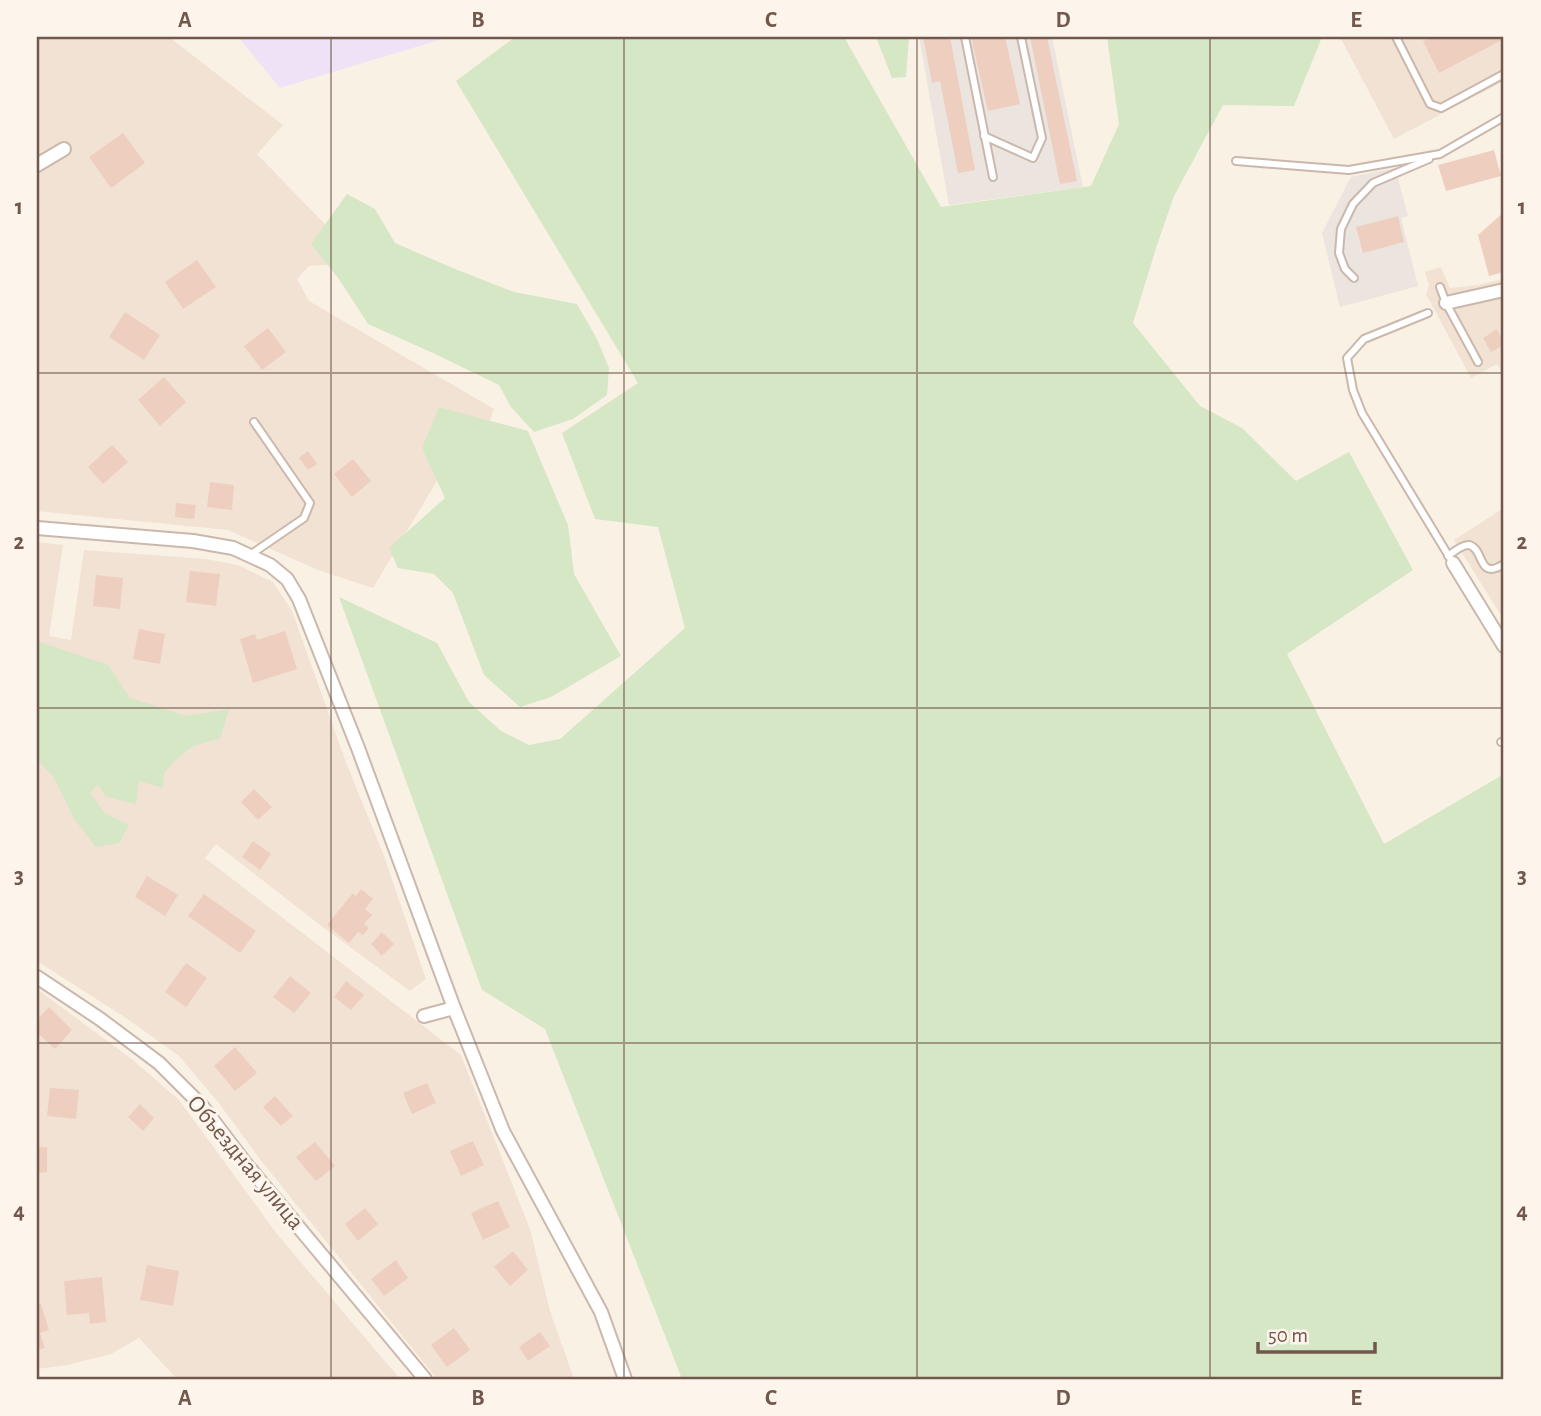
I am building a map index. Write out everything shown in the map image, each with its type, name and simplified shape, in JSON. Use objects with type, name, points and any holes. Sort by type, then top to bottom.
[{"type":"street","points":[[37,165],[64,149]]},
{"type":"street","points":[[1446,303],[1504,290]]},
{"type":"street","points":[[37,527],[193,541],[233,548],[271,565],[287,579],[299,599],[358,748],[454,1008],[503,1131],[601,1312],[625,1379]]},
{"type":"street","points":[[1450,559],[1504,646]]},
{"type":"street","name":"Объездная улица","points":[[37,977],[159,1063],[202,1106],[246,1164],[425,1379]]},
{"type":"street","points":[[424,1016],[454,1008]]},
{"type":"lane","points":[[965,37],[993,177]]},
{"type":"lane","points":[[984,136],[1032,158],[1042,138],[1021,37]]},
{"type":"lane","points":[[1395,37],[1430,104],[1441,107],[1504,74]]},
{"type":"lane","points":[[1354,278],[1345,269],[1339,253],[1341,229],[1353,204],[1373,183],[1440,154],[1504,117]]},
{"type":"lane","points":[[1236,161],[1349,170],[1440,154]]},
{"type":"lane","points":[[1440,286],[1446,303],[1478,362]]},
{"type":"lane","points":[[1428,313],[1364,339],[1347,358],[1353,390],[1362,413],[1450,559],[1464,545],[1469,545],[1474,548],[1485,566],[1496,569],[1504,564]]},
{"type":"lane","points":[[250,555],[304,518],[310,503],[254,422]]},
{"type":"shaded area","points":[[37,37],[169,37],[283,125],[257,154],[375,276],[341,264],[309,266],[297,279],[309,301],[494,409],[479,449],[453,454],[373,588],[318,570],[228,530],[37,511]]},
{"type":"shaded area","points":[[238,37],[440,37],[439,40],[280,88]]},
{"type":"shaded area","points":[[919,37],[1052,37],[1083,187],[949,205]]},
{"type":"shaded area","points":[[1340,37],[1504,37],[1504,81],[1394,139]]},
{"type":"shaded area","points":[[1395,168],[1408,216],[1401,218],[1418,286],[1340,307],[1322,233],[1351,177]]},
{"type":"shaded area","points":[[1441,267],[1450,288],[1504,279],[1504,375],[1497,364],[1471,378],[1426,294],[1429,285],[1425,272]]},
{"type":"shaded area","points":[[1504,508],[1504,620],[1454,540]]},
{"type":"shaded area","points":[[37,542],[63,545],[49,636],[71,640],[84,550],[206,559],[238,565],[273,582],[292,611],[347,765],[384,856],[426,979],[410,991],[216,844],[205,858],[461,1055],[530,1229],[550,1311],[574,1379],[437,1379],[179,1056],[129,1020],[37,961]]},
{"type":"shaded area","points":[[37,989],[133,1060],[179,1100],[277,1234],[400,1379],[177,1379],[139,1338],[111,1354],[37,1369]]},
{"type":"green space","points":[[515,37],[844,37],[941,207],[1091,186],[1119,124],[1107,37],[1322,37],[1294,106],[1223,105],[1174,196],[1133,323],[1200,406],[1242,428],[1296,481],[1349,452],[1413,570],[1287,654],[1384,844],[1504,774],[1504,1379],[682,1379],[545,1029],[482,990],[339,597],[437,643],[469,702],[501,731],[529,745],[560,739],[685,628],[658,527],[595,519],[562,433],[638,383],[456,81]]},
{"type":"green space","points":[[876,37],[909,37],[906,77],[892,78]]},
{"type":"green space","points":[[347,194],[375,209],[395,243],[514,292],[577,304],[597,339],[609,368],[607,395],[573,419],[534,432],[511,407],[499,385],[368,324],[339,279],[311,244]]},
{"type":"green space","points":[[439,407],[528,431],[568,525],[574,574],[621,656],[551,697],[520,707],[484,675],[453,593],[434,574],[398,568],[389,548],[445,498],[422,448]]},
{"type":"green space","points":[[37,641],[108,665],[130,698],[186,716],[229,709],[220,739],[201,743],[182,754],[164,773],[163,788],[139,781],[136,804],[106,797],[98,785],[90,793],[105,813],[129,825],[119,843],[96,847],[75,820],[53,776],[37,760]]},
{"type":"building","points":[[923,37],[950,37],[975,170],[958,173],[940,81],[932,83]]},
{"type":"building","points":[[971,37],[1005,37],[1020,104],[988,111]]},
{"type":"building","points":[[1030,37],[1047,37],[1077,181],[1060,184]]},
{"type":"building","points":[[1432,37],[1504,39],[1439,73],[1423,41]]},
{"type":"building","points":[[123,133],[145,163],[111,188],[89,157]]},
{"type":"building","points":[[1494,150],[1501,176],[1446,191],[1438,165]]},
{"type":"building","points":[[1504,212],[1504,272],[1489,276],[1478,235]]},
{"type":"building","points":[[1398,216],[1404,242],[1363,253],[1356,227]]},
{"type":"building","points":[[197,260],[216,287],[183,309],[165,282]]},
{"type":"building","points":[[125,312],[160,335],[144,360],[109,337]]},
{"type":"building","points":[[268,328],[286,352],[262,370],[244,346]]},
{"type":"building","points":[[1497,329],[1504,345],[1491,352],[1483,338]]},
{"type":"building","points":[[164,377],[186,402],[160,426],[138,400]]},
{"type":"building","points":[[112,445],[128,462],[103,484],[88,467]]},
{"type":"building","points":[[308,451],[317,464],[308,470],[299,458]]},
{"type":"building","points":[[353,459],[371,481],[352,497],[334,474]]},
{"type":"building","points":[[210,482],[234,485],[232,510],[207,507]]},
{"type":"building","points":[[176,503],[196,505],[194,519],[175,517]]},
{"type":"building","points":[[190,571],[220,574],[216,606],[186,602]]},
{"type":"building","points":[[96,575],[123,578],[120,609],[93,606]]},
{"type":"building","points":[[139,629],[165,634],[160,664],[133,659]]},
{"type":"building","points":[[285,631],[297,669],[253,683],[240,639],[255,634],[257,640]]},
{"type":"building","points":[[254,789],[272,807],[258,820],[241,802]]},
{"type":"building","points":[[253,841],[271,854],[260,870],[242,857]]},
{"type":"building","points":[[147,876],[178,895],[165,916],[135,897]]},
{"type":"building","points":[[361,889],[373,899],[365,909],[372,915],[364,924],[369,928],[363,935],[358,932],[349,943],[327,925],[353,893],[356,896]]},
{"type":"building","points":[[204,894],[256,931],[240,953],[188,916]]},
{"type":"building","points":[[382,932],[394,944],[382,956],[371,944]]},
{"type":"building","points":[[186,963],[207,978],[186,1007],[165,992]]},
{"type":"building","points":[[290,976],[311,993],[294,1013],[273,997]]},
{"type":"building","points":[[346,981],[364,995],[351,1010],[334,997]]},
{"type":"building","points":[[49,1007],[72,1030],[55,1049],[37,1032],[37,1020]]},
{"type":"building","points":[[235,1047],[257,1073],[235,1091],[214,1066]]},
{"type":"building","points":[[427,1083],[436,1103],[412,1114],[403,1093]]},
{"type":"building","points":[[50,1088],[79,1090],[76,1119],[47,1116]]},
{"type":"building","points":[[275,1096],[293,1116],[281,1126],[263,1107]]},
{"type":"building","points":[[140,1104],[154,1118],[143,1131],[128,1117]]},
{"type":"building","points":[[473,1141],[484,1165],[461,1176],[450,1151]]},
{"type":"building","points":[[315,1142],[335,1166],[316,1181],[296,1157]]},
{"type":"building","points":[[37,1147],[47,1147],[47,1172],[37,1173]]},
{"type":"building","points":[[498,1201],[510,1227],[483,1240],[471,1213]]},
{"type":"building","points":[[365,1208],[378,1224],[358,1241],[345,1224]]},
{"type":"building","points":[[513,1251],[528,1270],[510,1286],[494,1267]]},
{"type":"building","points":[[396,1260],[408,1278],[384,1296],[371,1279]]},
{"type":"building","points":[[147,1265],[179,1271],[173,1306],[140,1300]]},
{"type":"building","points":[[102,1277],[106,1322],[90,1324],[89,1313],[67,1315],[64,1281]]},
{"type":"building","points":[[41,1304],[49,1330],[40,1333],[45,1348],[37,1350],[37,1305]]},
{"type":"building","points":[[454,1328],[470,1350],[447,1367],[431,1345]]},
{"type":"building","points":[[540,1332],[550,1346],[528,1361],[519,1347]]}]
